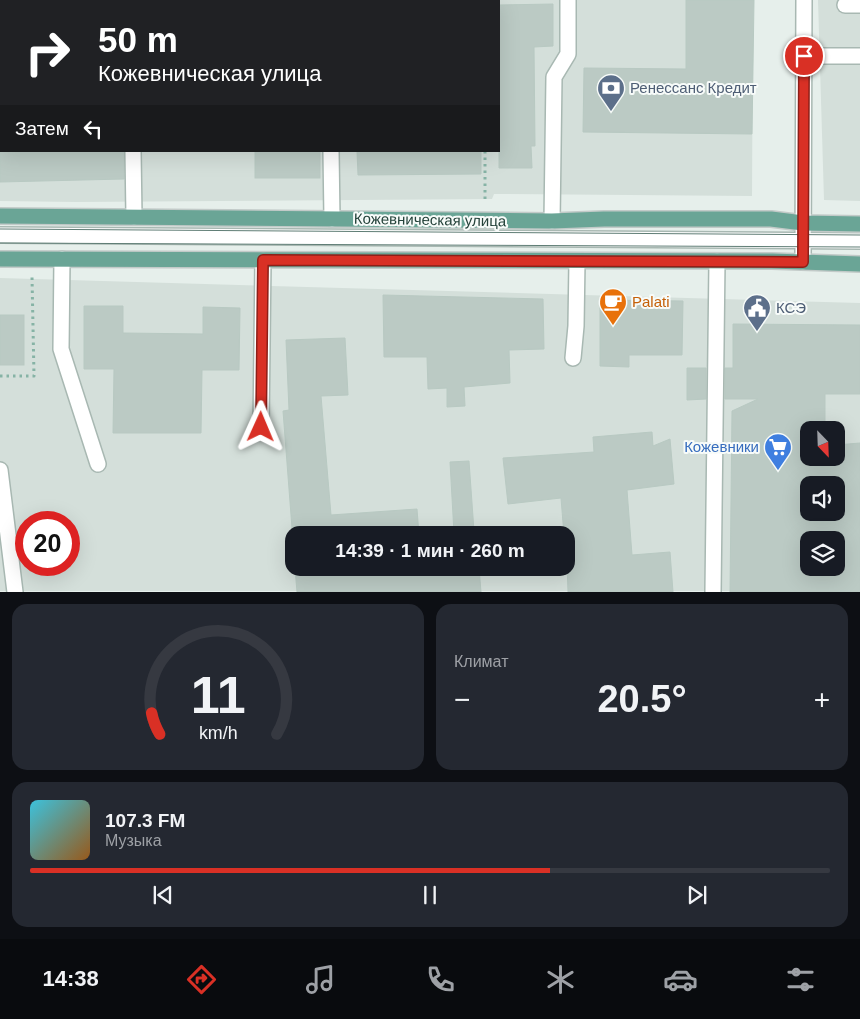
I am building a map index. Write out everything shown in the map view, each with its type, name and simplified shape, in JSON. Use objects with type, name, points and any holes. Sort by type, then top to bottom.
[{"type":"main road","name":"Кожевническая улица","points":[[0,216],[552,221],[604,219],[771,220],[803,223],[860,224]]},
{"type":"main road","points":[[0,259],[717,261],[860,264]]},
{"type":"street","points":[[552,221],[554,77],[568,54],[568,0]]},
{"type":"street","points":[[803,262],[804,0]]},
{"type":"street","points":[[804,56],[860,56]]},
{"type":"street","points":[[133,152],[134,218]]},
{"type":"street","points":[[331,152],[332,219]]},
{"type":"street","points":[[0,235],[860,241]]},
{"type":"street","points":[[62,259],[61,349],[98,464]]},
{"type":"street","points":[[261,427],[263,260]]},
{"type":"street","points":[[573,358],[576,326],[577,261]]},
{"type":"street","points":[[713,592],[717,261]]},
{"type":"street","points":[[0,470],[14,592]]},
{"type":"path","points":[[484,152],[486,210]]},
{"type":"path","points":[[0,376],[34,376],[31,269]]},
{"type":"shaded area","points":[[500,0],[753,0],[752,196],[494,194],[492,199],[0,201],[0,152],[500,152]]},
{"type":"shaded area","points":[[818,0],[860,0],[860,201],[824,200]]},
{"type":"shaded area","points":[[0,278],[860,303],[860,591],[0,591]]},
{"type":"building","points":[[686,0],[754,0],[752,134],[583,132],[584,68],[686,69]]},
{"type":"building","points":[[553,4],[553,46],[534,47],[535,146],[531,146],[532,168],[499,168],[500,5]]},
{"type":"building","points":[[0,152],[124,152],[124,179],[0,182]]},
{"type":"building","points":[[255,152],[320,152],[320,178],[255,178]]},
{"type":"building","points":[[357,152],[481,152],[481,174],[358,175]]},
{"type":"building","points":[[383,295],[543,299],[544,349],[509,350],[510,383],[464,387],[465,406],[447,407],[447,388],[428,389],[427,357],[384,357]]},
{"type":"building","points":[[600,300],[683,301],[682,355],[629,355],[629,367],[600,366]]},
{"type":"building","points":[[84,306],[123,306],[123,333],[203,334],[203,307],[240,308],[239,370],[202,370],[201,433],[113,433],[114,369],[84,369]]},
{"type":"building","points":[[0,315],[24,315],[24,365],[0,365]]},
{"type":"building","name":"Кожевники","points":[[733,324],[860,325],[860,394],[825,394],[825,421],[800,421],[800,466],[845,466],[845,444],[860,443],[860,592],[730,592],[732,411],[758,399],[725,399],[725,368],[733,368]]},
{"type":"building","points":[[345,338],[348,395],[321,396],[331,515],[417,509],[418,526],[292,526],[283,411],[289,410],[286,340]]},
{"type":"building","points":[[687,368],[706,368],[706,399],[687,400]]},
{"type":"building","points":[[652,432],[653,446],[670,439],[674,484],[627,490],[632,555],[670,552],[673,592],[568,592],[567,576],[575,576],[575,526],[563,526],[561,498],[508,504],[503,458],[594,452],[593,437]]},
{"type":"building","points":[[469,461],[474,526],[454,526],[450,462]]},
{"type":"building","points":[[296,576],[480,576],[481,592],[297,592]]},
{"type":"tram line","points":[[0,229],[860,235]]},
{"type":"tram line","points":[[0,243],[860,247]]},
{"type":"place","name":"Ренессанс Кредит","points":[[611,112]]},
{"type":"place","name":"Palati","points":[[613,326]]},
{"type":"place","name":"КСЭ","points":[[757,332]]},
{"type":"place","name":"Кожевники","points":[[778,471]]},
{"type":"route","points":[[261,427],[263,260],[803,262],[804,56]]}]
